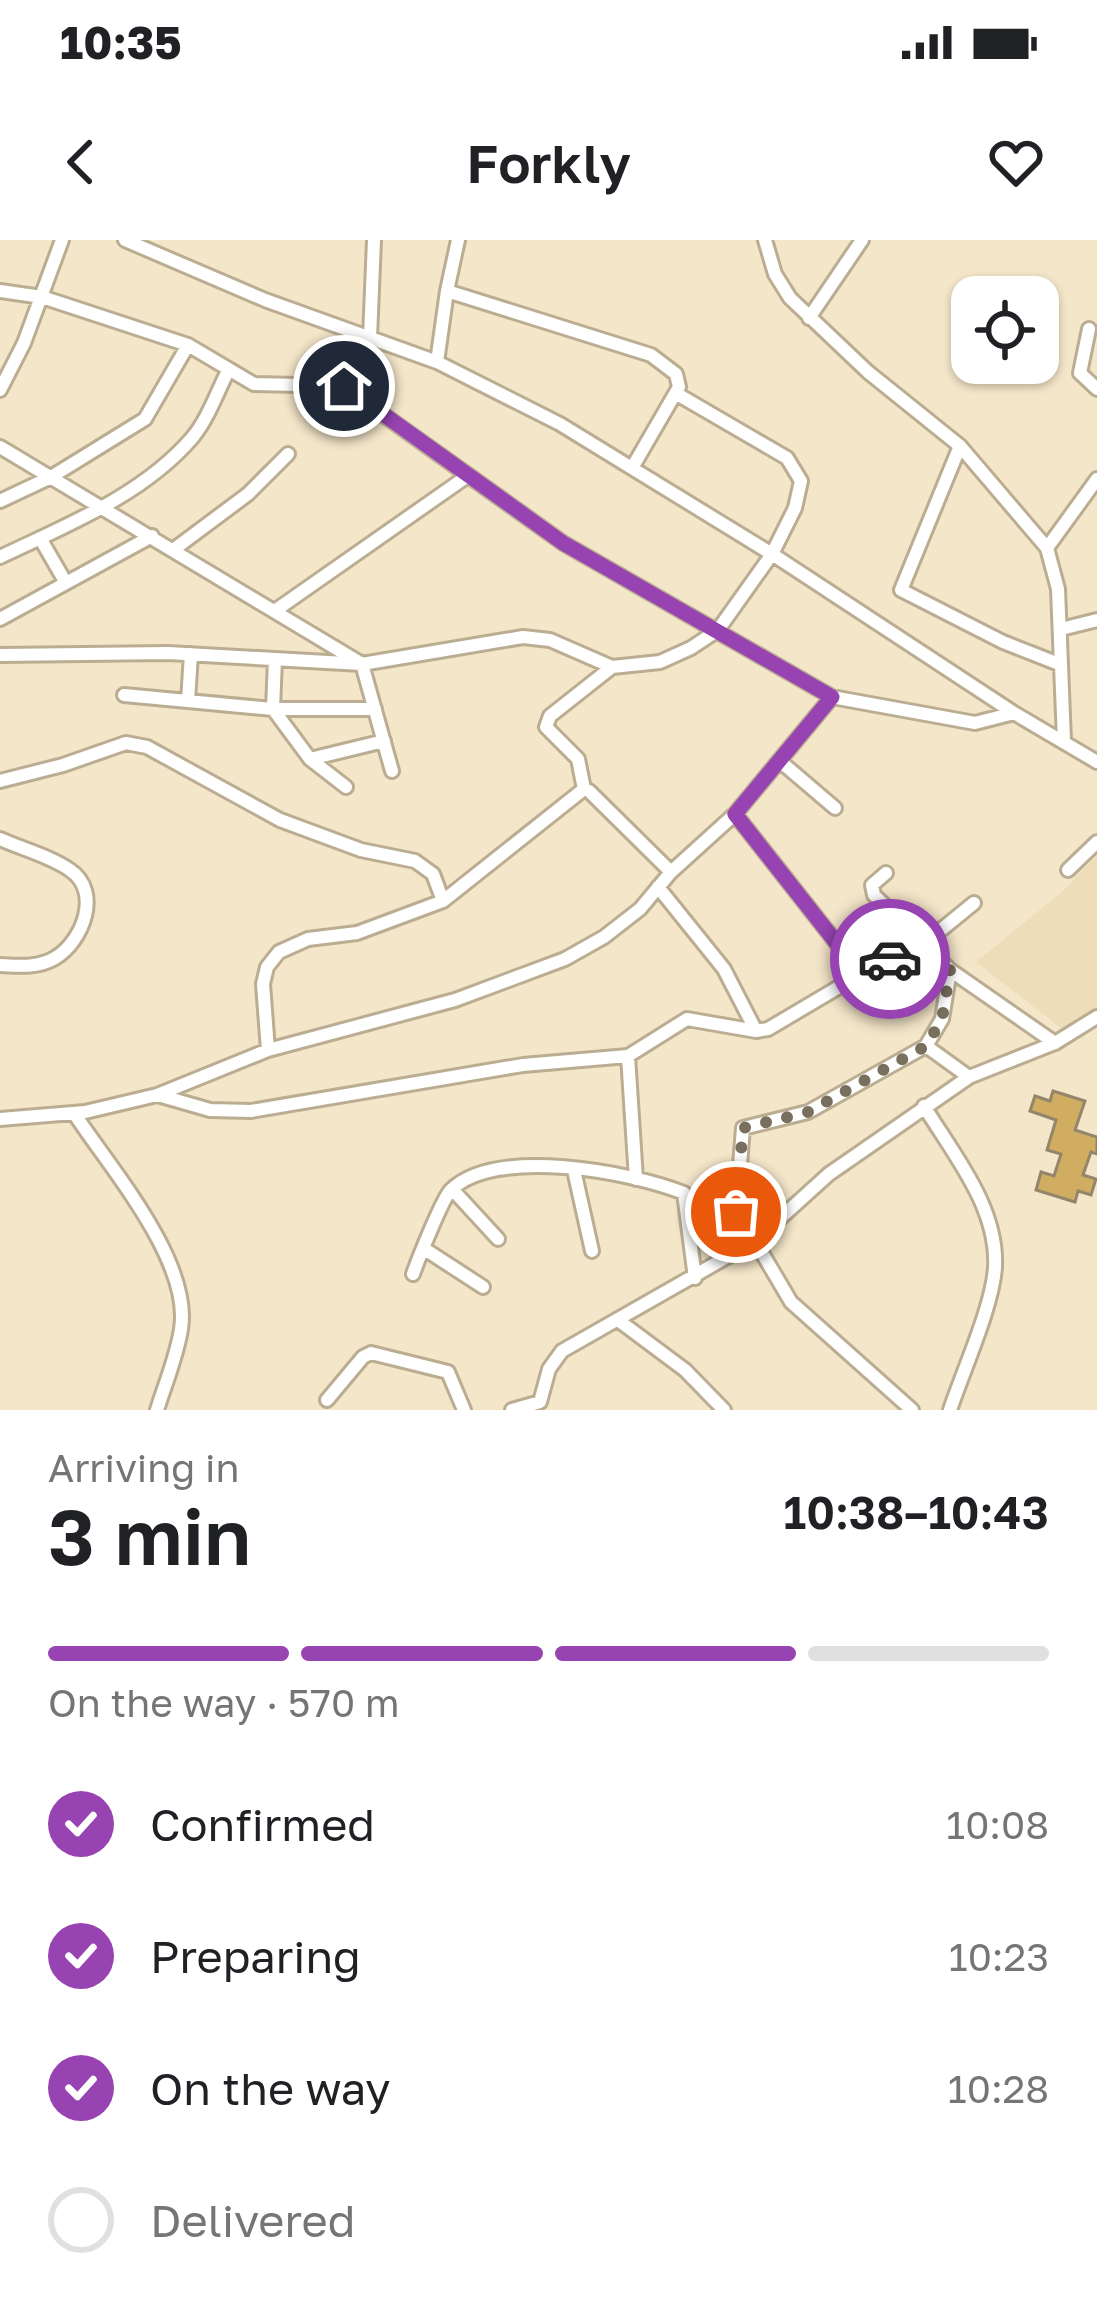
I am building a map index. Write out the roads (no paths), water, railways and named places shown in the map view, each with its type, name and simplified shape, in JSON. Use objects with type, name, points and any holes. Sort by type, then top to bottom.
[{"type":"street","points":[[0,390],[7,362],[42,297],[62,240]]},
{"type":"street","points":[[125,240],[265,300],[437,362],[560,424],[1097,762]]},
{"type":"street","points":[[437,362],[458,240]]},
{"type":"street","points":[[765,240],[775,274],[808,318],[960,446],[1047,548],[1058,589],[1064,742]]},
{"type":"street","points":[[808,318],[862,240]]},
{"type":"street","points":[[344,386],[370,338],[371,242]]},
{"type":"street","points":[[0,291],[42,297],[188,345],[254,384],[344,386],[563,543],[832,697],[975,723],[1014,713]]},
{"type":"street","points":[[447,291],[651,355],[676,374],[677,394],[632,468]]},
{"type":"street","points":[[1089,329],[1080,373],[1097,389]]},
{"type":"street","points":[[0,501],[51,477],[146,418],[188,345]]},
{"type":"street","points":[[0,557],[104,508],[171,459],[196,434],[228,370]]},
{"type":"street","points":[[0,655],[191,654],[362,664],[523,637],[550,640],[611,667],[660,662],[718,630],[772,554],[801,491],[795,466],[677,394]]},
{"type":"street","points":[[960,446],[901,590],[1059,664]]},
{"type":"street","points":[[0,447],[362,664],[392,771]]},
{"type":"street","points":[[173,550],[248,494],[288,454]]},
{"type":"street","points":[[277,610],[466,477]]},
{"type":"street","points":[[1047,548],[1097,478]]},
{"type":"street","points":[[0,619],[152,536]]},
{"type":"street","points":[[40,538],[66,583]]},
{"type":"street","points":[[1060,629],[1097,620]]},
{"type":"street","points":[[188,701],[191,654]]},
{"type":"street","points":[[274,659],[273,709],[310,760],[346,787]]},
{"type":"street","points":[[611,667],[546,724],[578,760],[584,789],[671,872]]},
{"type":"street","points":[[124,695],[273,709],[375,709]]},
{"type":"street","points":[[0,1119],[74,1113],[157,1095],[268,1050],[454,1000],[566,959],[640,909],[671,872],[735,814],[832,697]]},
{"type":"street","points":[[310,760],[384,742]]},
{"type":"street","points":[[0,781],[63,766],[126,743],[147,746],[280,820],[361,850],[416,861],[433,874],[443,901]]},
{"type":"street","points":[[781,762],[835,808]]},
{"type":"street","points":[[268,1050],[263,984],[278,952],[308,939],[357,933],[443,901],[584,789]]},
{"type":"street","points":[[735,814],[861,974]]},
{"type":"street","points":[[0,839],[70,870],[85,891],[86,904],[79,936],[52,960],[33,966],[0,965]]},
{"type":"street","points":[[1068,870],[1097,842]]},
{"type":"street","points":[[886,873],[871,891],[950,970],[1055,1043]]},
{"type":"street","points":[[658,887],[724,969],[756,1031]]},
{"type":"street","points":[[157,1095],[210,1110],[251,1111],[523,1066],[628,1055],[642,1051],[687,1019],[768,1029],[861,974],[925,944],[974,903]]},
{"type":"street","points":[[733,1252],[743,1128],[808,1112],[926,1046],[942,1019],[950,970]]},
{"type":"street","points":[[512,1410],[542,1406],[554,1360],[755,1240],[829,1174],[924,1106],[969,1077],[1055,1043],[1097,1017]]},
{"type":"street","points":[[926,1046],[969,1077]]},
{"type":"street","points":[[628,1055],[636,1179]]},
{"type":"street","points":[[924,1106],[976,1191],[990,1227],[994,1255],[992,1282],[950,1410]]},
{"type":"street","points":[[74,1113],[159,1241],[174,1278],[182,1326],[157,1410]]},
{"type":"street","points":[[413,1274],[452,1189],[472,1176],[526,1165],[636,1179],[686,1196],[694,1278]]},
{"type":"street","points":[[574,1170],[592,1251]]},
{"type":"street","points":[[452,1189],[498,1239]]},
{"type":"street","points":[[755,1240],[791,1302],[912,1410]]},
{"type":"street","points":[[423,1248],[483,1287]]},
{"type":"street","points":[[618,1320],[685,1370],[724,1410]]},
{"type":"street","points":[[327,1400],[363,1357],[379,1353],[448,1372],[464,1410]]}]
